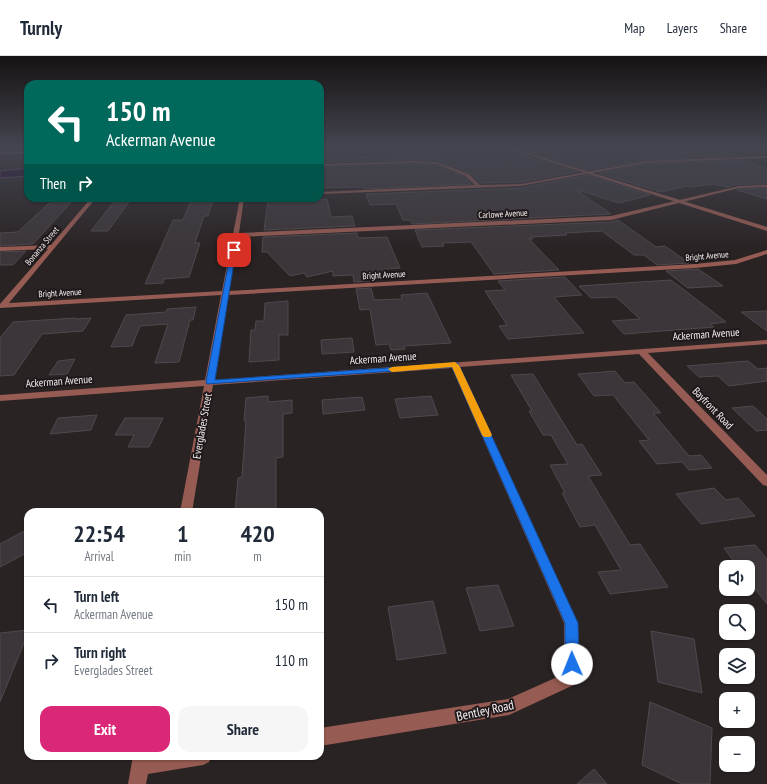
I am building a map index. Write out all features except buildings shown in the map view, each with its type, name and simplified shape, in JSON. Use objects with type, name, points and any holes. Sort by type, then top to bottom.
[{"type":"street","points":[[473,181],[479,187]]},
{"type":"street","points":[[324,193],[520,185],[543,181]]},
{"type":"street","points":[[613,181],[767,229]]},
{"type":"street","name":"Carlowe Avenue","points":[[236,235],[611,218],[739,187],[767,186]]},
{"type":"street","name":"Bonanza Street","points":[[2,306],[91,202]]},
{"type":"street","name":"Everglades Street","points":[[187,508],[241,202]]},
{"type":"street","points":[[0,249],[53,246]]},
{"type":"street","name":"Bright Avenue","points":[[2,306],[695,266],[736,262],[767,252]]},
{"type":"street","name":"Ackerman Avenue","points":[[0,398],[767,342]]},
{"type":"street","name":"Bayfront Road","points":[[641,351],[767,482]]},
{"type":"street","name":"Bentley Road","points":[[324,737],[509,708],[572,678],[571,623],[455,365]]},
{"type":"street","points":[[137,784],[141,761],[153,760]]},
{"type":"slow traffic","points":[[392,369],[455,365],[487,435]]},
{"type":"route","points":[[234,250],[210,382],[455,365],[571,623],[572,664]]}]
